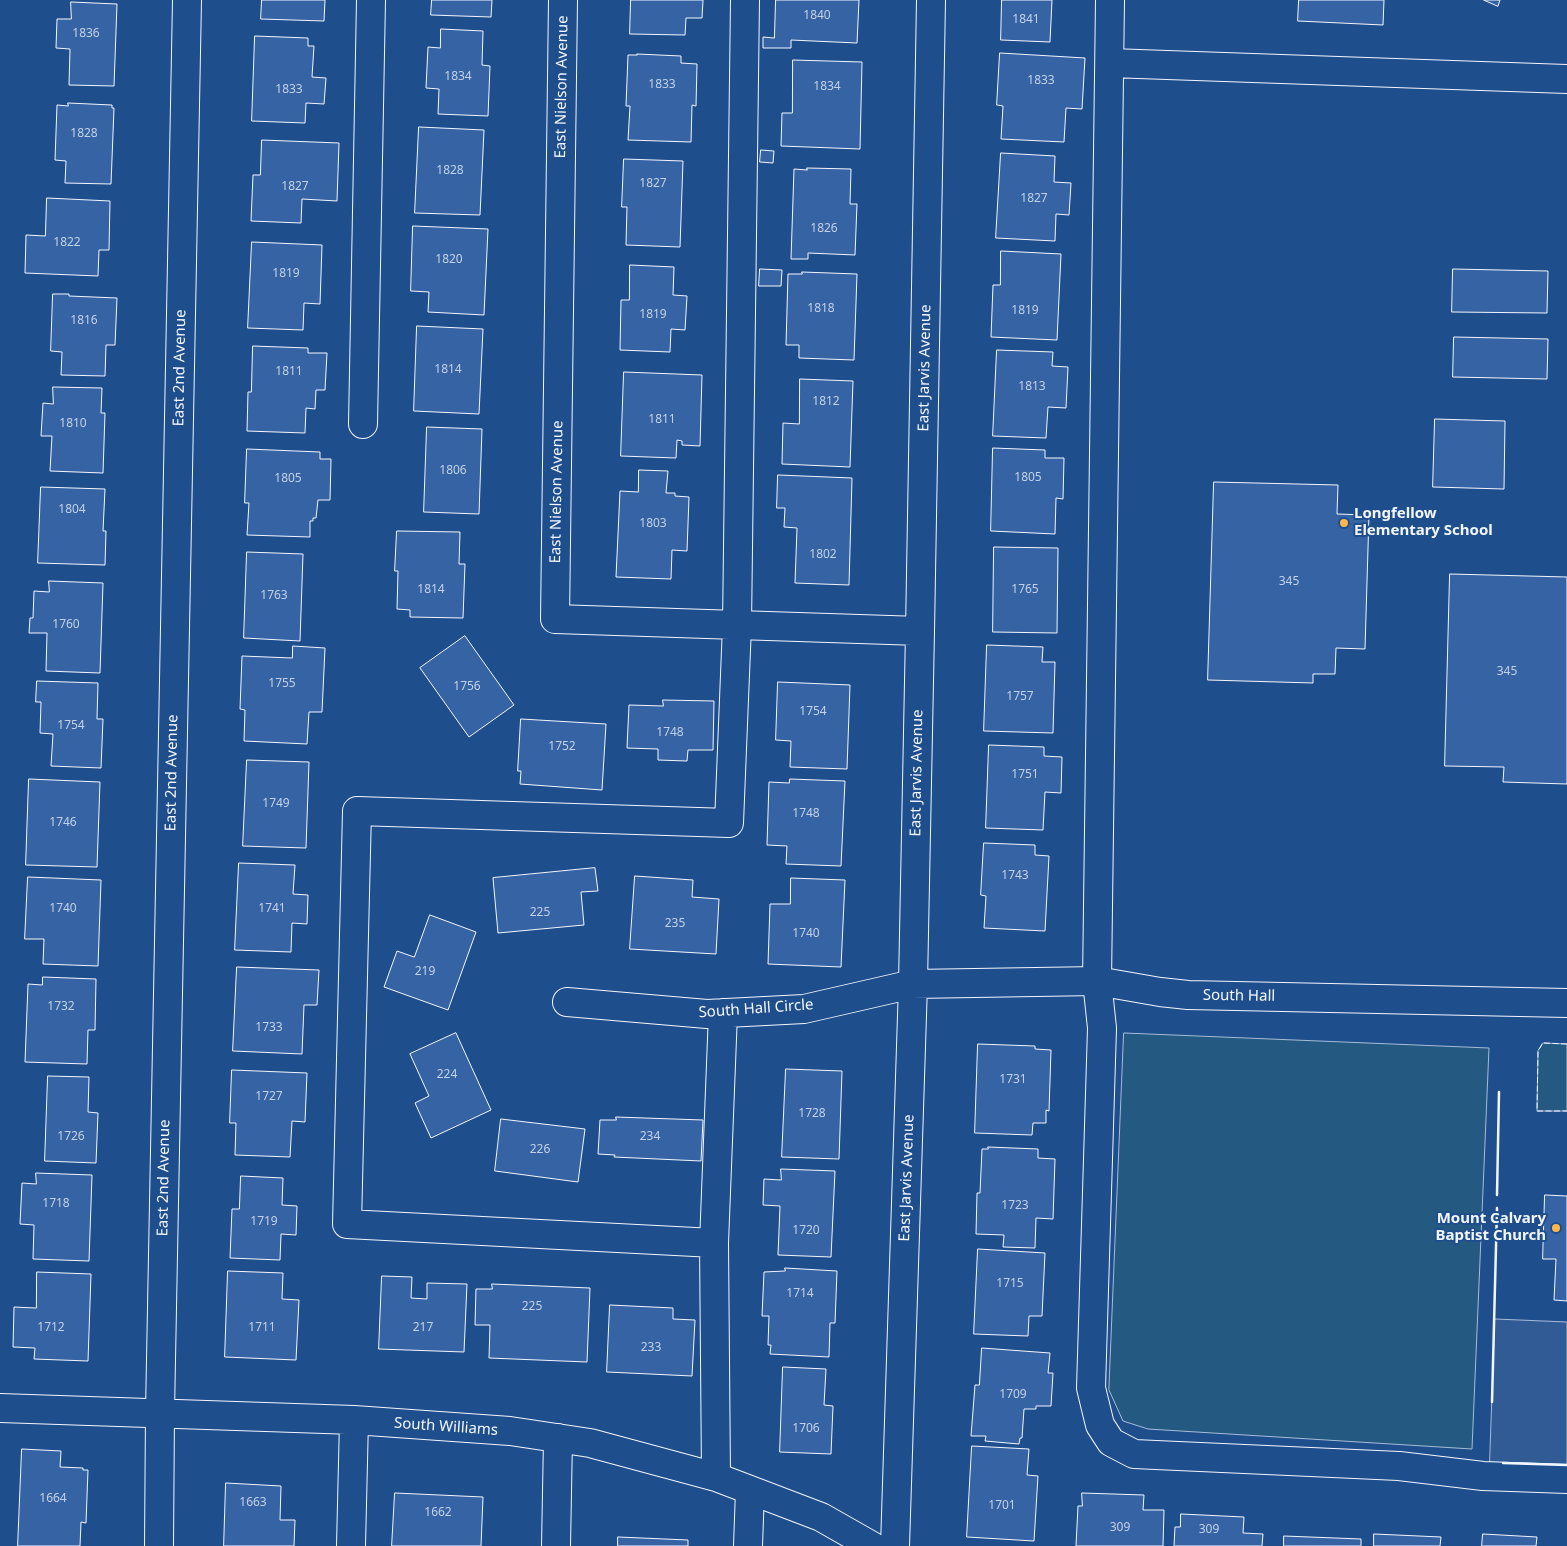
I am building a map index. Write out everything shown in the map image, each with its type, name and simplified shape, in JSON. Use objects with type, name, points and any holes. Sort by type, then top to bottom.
[{"type":"street","name":"East 2nd Avenue","points":[[159,1546],[187,0]]},
{"type":"street","points":[[363,424],[371,0]]},
{"type":"street","name":"East Nielson Avenue","points":[[563,0],[555,619],[920,632]]},
{"type":"street","points":[[714,1243],[347,1224],[358,811],[729,823],[737,625],[745,0]]},
{"type":"street","name":"East Jarvis Avenue","points":[[895,1546],[913,984],[931,0]]},
{"type":"street","points":[[1110,0],[1097,981],[1102,1028],[1091,1388],[1100,1425],[1111,1442],[1134,1454],[1398,1466],[1483,1476],[1567,1479]]},
{"type":"street","points":[[1110,63],[1567,79]]},
{"type":"street","name":"South Hall","points":[[913,984],[1097,981],[1188,995],[1567,1003]]},
{"type":"street","name":"South Hall Circle","points":[[567,1002],[707,1014],[804,1008],[913,984]]},
{"type":"street","points":[[716,1477],[714,1243],[723,1013]]},
{"type":"street","name":"South Williams","points":[[0,1408],[354,1420],[510,1432],[590,1443],[716,1477],[821,1517],[872,1546]]},
{"type":"street","points":[[351,1546],[354,1420]]},
{"type":"street","points":[[556,1546],[558,1438]]},
{"type":"street","points":[[748,1546],[750,1490]]},
{"type":"shaded area","points":[[1124,1033],[1489,1048],[1472,1449],[1148,1429],[1123,1421],[1109,1390]]},
{"type":"shaded area","points":[[1543,1043],[1567,1044],[1567,1111],[1537,1111],[1538,1051]]},
{"type":"shaded area","points":[[1495,1319],[1567,1322],[1567,1465],[1490,1462]]},
{"type":"building","points":[[262,0],[325,0],[324,21],[261,19]]},
{"type":"building","points":[[432,0],[492,0],[491,17],[431,15]]},
{"type":"building","points":[[631,0],[703,0],[702,18],[686,18],[685,35],[630,34]]},
{"type":"building","points":[[776,0],[859,0],[857,43],[791,40],[791,48],[763,48],[763,37],[774,38]]},
{"type":"building","points":[[1002,0],[1052,0],[1050,42],[1001,40]]},
{"type":"building","points":[[1299,0],[1384,0],[1383,25],[1298,21]]},
{"type":"building","points":[[1484,0],[1500,0],[1498,6]]},
{"type":"building","points":[[71,2],[117,4],[114,86],[69,85],[70,49],[56,48],[57,19],[71,19]]},
{"type":"building","points":[[441,29],[483,31],[482,65],[490,66],[488,116],[438,114],[439,89],[426,88],[428,47],[440,48]]},
{"type":"building","points":[[255,36],[308,38],[308,46],[314,46],[312,77],[326,78],[324,104],[306,103],[305,123],[252,121]]},
{"type":"building","points":[[1000,53],[1085,58],[1082,109],[1066,108],[1064,142],[1001,139],[1003,106],[997,105]]},
{"type":"building","points":[[628,55],[681,56],[681,63],[697,64],[696,106],[692,105],[691,142],[628,140],[630,106],[626,106]]},
{"type":"building","points":[[793,60],[862,62],[860,149],[781,146],[782,113],[792,113]]},
{"type":"building","points":[[68,103],[112,105],[112,108],[114,108],[111,184],[65,183],[66,161],[55,160],[57,105],[68,106]]},
{"type":"building","points":[[419,127],[484,130],[480,215],[415,213]]},
{"type":"building","points":[[262,140],[339,143],[337,201],[302,199],[301,223],[251,221],[253,175],[260,175]]},
{"type":"building","points":[[761,150],[774,151],[773,163],[760,162]]},
{"type":"building","points":[[1001,153],[1055,156],[1054,182],[1071,183],[1069,215],[1056,214],[1055,241],[996,238]]},
{"type":"building","points":[[624,159],[683,161],[680,247],[626,245],[627,207],[622,207]]},
{"type":"building","points":[[807,168],[851,169],[850,204],[857,204],[855,255],[808,253],[808,259],[791,259],[794,169],[807,170]]},
{"type":"building","points":[[47,198],[110,201],[109,250],[99,250],[98,276],[25,273],[26,235],[45,236]]},
{"type":"building","points":[[413,226],[488,229],[484,315],[428,312],[429,292],[411,291]]},
{"type":"building","points":[[252,242],[322,245],[320,304],[304,303],[303,330],[248,328]]},
{"type":"building","points":[[1001,251],[1061,254],[1057,340],[991,337],[993,285],[1000,285]]},
{"type":"building","points":[[630,265],[674,267],[673,295],[687,296],[685,330],[671,329],[670,352],[620,350],[621,300],[629,300]]},
{"type":"building","points":[[760,269],[782,270],[781,286],[759,286]]},
{"type":"building","points":[[1453,269],[1548,271],[1547,313],[1452,312]]},
{"type":"building","points":[[802,272],[857,274],[854,360],[799,358],[799,345],[786,345],[788,274],[802,274]]},
{"type":"building","points":[[53,294],[117,298],[115,345],[106,345],[105,376],[61,375],[62,352],[51,351]]},
{"type":"building","points":[[417,326],[483,329],[479,414],[414,411]]},
{"type":"building","points":[[1454,337],[1548,339],[1547,379],[1453,377]]},
{"type":"building","points":[[253,346],[308,348],[308,353],[327,353],[325,390],[316,390],[315,409],[306,408],[305,433],[247,431],[248,392],[251,392]]},
{"type":"building","points":[[997,350],[1053,352],[1052,366],[1068,367],[1066,408],[1048,407],[1046,438],[993,436]]},
{"type":"building","points":[[624,372],[702,375],[700,446],[682,445],[682,441],[677,440],[676,458],[621,456]]},
{"type":"building","points":[[800,379],[853,381],[850,467],[782,464],[783,423],[799,424]]},
{"type":"building","points":[[53,387],[102,388],[101,413],[105,413],[103,473],[50,471],[52,436],[41,436],[43,403],[53,404]]},
{"type":"building","points":[[1435,419],[1505,421],[1504,489],[1433,487]]},
{"type":"building","points":[[427,427],[482,429],[479,514],[424,512]]},
{"type":"building","points":[[993,448],[1045,450],[1045,458],[1064,458],[1063,499],[1056,498],[1055,534],[991,531]]},
{"type":"building","points":[[247,449],[320,452],[320,459],[331,459],[330,500],[318,500],[316,518],[310,521],[310,537],[247,535],[249,503],[245,503]]},
{"type":"building","points":[[639,470],[668,471],[666,493],[675,493],[675,496],[689,497],[687,551],[672,550],[671,579],[616,577],[620,491],[638,492]]},
{"type":"building","points":[[778,475],[852,478],[849,585],[795,583],[797,528],[784,527],[785,508],[777,508]]},
{"type":"building","points":[[1214,482],[1338,485],[1337,514],[1369,515],[1365,649],[1336,648],[1335,674],[1313,674],[1313,683],[1208,680]]},
{"type":"building","points":[[41,487],[105,489],[103,531],[106,531],[105,565],[38,563]]},
{"type":"building","points":[[397,531],[460,532],[459,564],[465,564],[463,618],[410,617],[410,610],[397,609],[398,571],[395,571]]},
{"type":"building","points":[[994,547],[1058,548],[1057,633],[993,632]]},
{"type":"building","points":[[247,552],[303,554],[300,641],[244,638]]},
{"type":"building","points":[[1450,574],[1567,577],[1567,784],[1503,782],[1504,767],[1445,766]]},
{"type":"building","points":[[49,581],[103,583],[100,673],[46,671],[47,633],[29,633],[30,618],[33,618],[34,591],[49,592]]},
{"type":"building","points":[[465,636],[514,705],[469,737],[420,668]]},
{"type":"building","points":[[987,645],[1043,647],[1042,662],[1055,662],[1053,733],[984,731]]},
{"type":"building","points":[[293,646],[325,648],[322,712],[309,712],[307,744],[244,741],[245,710],[240,709],[242,656],[292,658]]},
{"type":"building","points":[[37,681],[98,683],[97,719],[103,719],[101,768],[51,766],[53,734],[40,733],[41,702],[36,702]]},
{"type":"building","points":[[778,682],[850,685],[847,769],[790,767],[791,741],[776,740]]},
{"type":"building","points":[[663,700],[714,701],[713,750],[688,750],[687,761],[658,760],[658,749],[627,748],[629,705],[663,706]]},
{"type":"building","points":[[521,719],[606,724],[602,790],[520,784],[521,771],[518,771]]},
{"type":"building","points":[[989,745],[1044,747],[1044,756],[1062,757],[1061,793],[1045,792],[1043,830],[986,828]]},
{"type":"building","points":[[247,760],[309,762],[306,848],[243,846]]},
{"type":"building","points":[[29,779],[100,782],[97,867],[26,865]]},
{"type":"building","points":[[790,779],[845,781],[841,866],[786,864],[787,846],[767,845],[769,782],[789,783]]},
{"type":"building","points":[[984,843],[1035,845],[1035,855],[1049,856],[1045,931],[984,928],[986,896],[981,895]]},
{"type":"building","points":[[239,863],[295,865],[293,894],[308,895],[307,924],[292,923],[291,952],[235,950]]},
{"type":"building","points":[[595,868],[598,891],[581,892],[584,925],[498,933],[493,878]]},
{"type":"building","points":[[635,876],[693,880],[692,897],[719,899],[716,954],[630,949]]},
{"type":"building","points":[[28,877],[101,880],[98,966],[43,964],[44,939],[25,939]]},
{"type":"building","points":[[791,878],[845,880],[841,967],[768,964],[770,904],[790,904]]},
{"type":"building","points":[[430,915],[476,932],[448,1010],[384,987],[397,951],[414,957]]},
{"type":"building","points":[[237,967],[319,970],[317,1005],[304,1005],[302,1054],[233,1051]]},
{"type":"building","points":[[43,977],[96,979],[95,1030],[88,1030],[87,1064],[25,1062],[28,984],[42,985]]},
{"type":"building","points":[[456,1033],[491,1110],[431,1138],[415,1103],[429,1096],[410,1054]]},
{"type":"building","points":[[978,1044],[1035,1046],[1035,1049],[1051,1050],[1049,1111],[1046,1110],[1046,1123],[1033,1123],[1032,1135],[975,1133]]},
{"type":"building","points":[[786,1069],[842,1071],[839,1159],[782,1157]]},
{"type":"building","points":[[232,1070],[307,1073],[305,1122],[292,1121],[290,1157],[235,1155],[236,1123],[230,1123]]},
{"type":"building","points":[[48,1076],[89,1077],[88,1112],[98,1113],[96,1163],[45,1161]]},
{"type":"building","points":[[616,1117],[703,1120],[701,1161],[614,1157],[615,1155],[598,1154],[600,1120],[616,1120]]},
{"type":"building","points":[[501,1119],[585,1129],[578,1182],[495,1171]]},
{"type":"building","points":[[988,1147],[1038,1149],[1038,1158],[1055,1159],[1053,1219],[1036,1218],[1035,1248],[1003,1247],[1004,1235],[976,1234],[977,1193],[980,1193],[982,1149],[988,1149]]},
{"type":"building","points":[[781,1169],[835,1171],[831,1257],[778,1255],[780,1206],[763,1205],[764,1179],[781,1180]]},
{"type":"building","points":[[36,1173],[92,1175],[89,1261],[33,1259],[34,1225],[20,1224],[22,1183],[36,1184]]},
{"type":"building","points":[[241,1176],[283,1178],[282,1205],[297,1206],[296,1235],[281,1234],[280,1260],[230,1258],[232,1209],[239,1209]]},
{"type":"building","name":"Mount Calvary Baptist Church","points":[[1545,1195],[1567,1196],[1567,1301],[1554,1300],[1556,1259],[1543,1259]]},
{"type":"building","points":[[978,1249],[1045,1253],[1042,1316],[1029,1316],[1028,1336],[974,1334]]},
{"type":"building","points":[[785,1268],[837,1271],[835,1323],[830,1323],[829,1357],[770,1354],[771,1345],[768,1345],[769,1316],[762,1316],[764,1272],[785,1271]]},
{"type":"building","points":[[228,1271],[283,1273],[282,1299],[299,1300],[296,1360],[225,1357]]},
{"type":"building","points":[[37,1272],[91,1274],[88,1361],[34,1359],[35,1348],[13,1347],[14,1307],[36,1308]]},
{"type":"building","points":[[382,1276],[412,1277],[411,1298],[427,1299],[427,1283],[467,1284],[464,1352],[379,1349]]},
{"type":"building","points":[[492,1284],[590,1288],[587,1362],[489,1358],[490,1325],[475,1325],[476,1289],[492,1289]]},
{"type":"building","points":[[610,1305],[673,1308],[673,1319],[695,1320],[692,1376],[607,1372]]},
{"type":"building","points":[[982,1348],[1050,1353],[1048,1373],[1053,1373],[1051,1406],[1036,1406],[1036,1409],[1024,1409],[1022,1438],[1020,1438],[1019,1444],[985,1441],[986,1436],[971,1436],[975,1385],[979,1385]]},
{"type":"building","points":[[783,1367],[826,1369],[824,1405],[833,1406],[831,1454],[780,1452]]},
{"type":"building","points":[[972,1446],[1029,1449],[1027,1475],[1038,1476],[1034,1541],[967,1537]]},
{"type":"building","points":[[22,1449],[61,1451],[60,1467],[88,1470],[86,1523],[81,1522],[80,1546],[18,1546]]},
{"type":"building","points":[[226,1483],[281,1486],[280,1520],[295,1520],[294,1546],[224,1546]]},
{"type":"building","points":[[395,1493],[483,1497],[481,1546],[392,1546]]},
{"type":"building","points":[[1082,1493],[1144,1495],[1143,1510],[1164,1510],[1163,1546],[1076,1546],[1078,1506],[1082,1506]]},
{"type":"building","points":[[1181,1514],[1244,1517],[1243,1533],[1263,1534],[1262,1546],[1174,1546],[1175,1527],[1180,1527]]},
{"type":"building","points":[[1374,1534],[1441,1537],[1440,1546],[1374,1546]]},
{"type":"building","points":[[1483,1534],[1537,1537],[1536,1546],[1482,1546]]},
{"type":"building","points":[[1284,1536],[1361,1539],[1361,1546],[1284,1546]]},
{"type":"building","points":[[618,1537],[688,1540],[688,1546],[618,1546]]},
{"type":"fence","points":[[1567,1044],[1543,1043],[1538,1051],[1537,1111],[1567,1111]]},
{"type":"wall","points":[[1497,1195],[1499,1092]]},
{"type":"wall","points":[[1492,1402],[1497,1208]]},
{"type":"wall","points":[[1503,1463],[1567,1465]]},
{"type":"place","name":"Longfellow Elementary School","points":[[1344,523]]},
{"type":"place","name":"Mount Calvary Baptist Church","points":[[1556,1228]]}]
